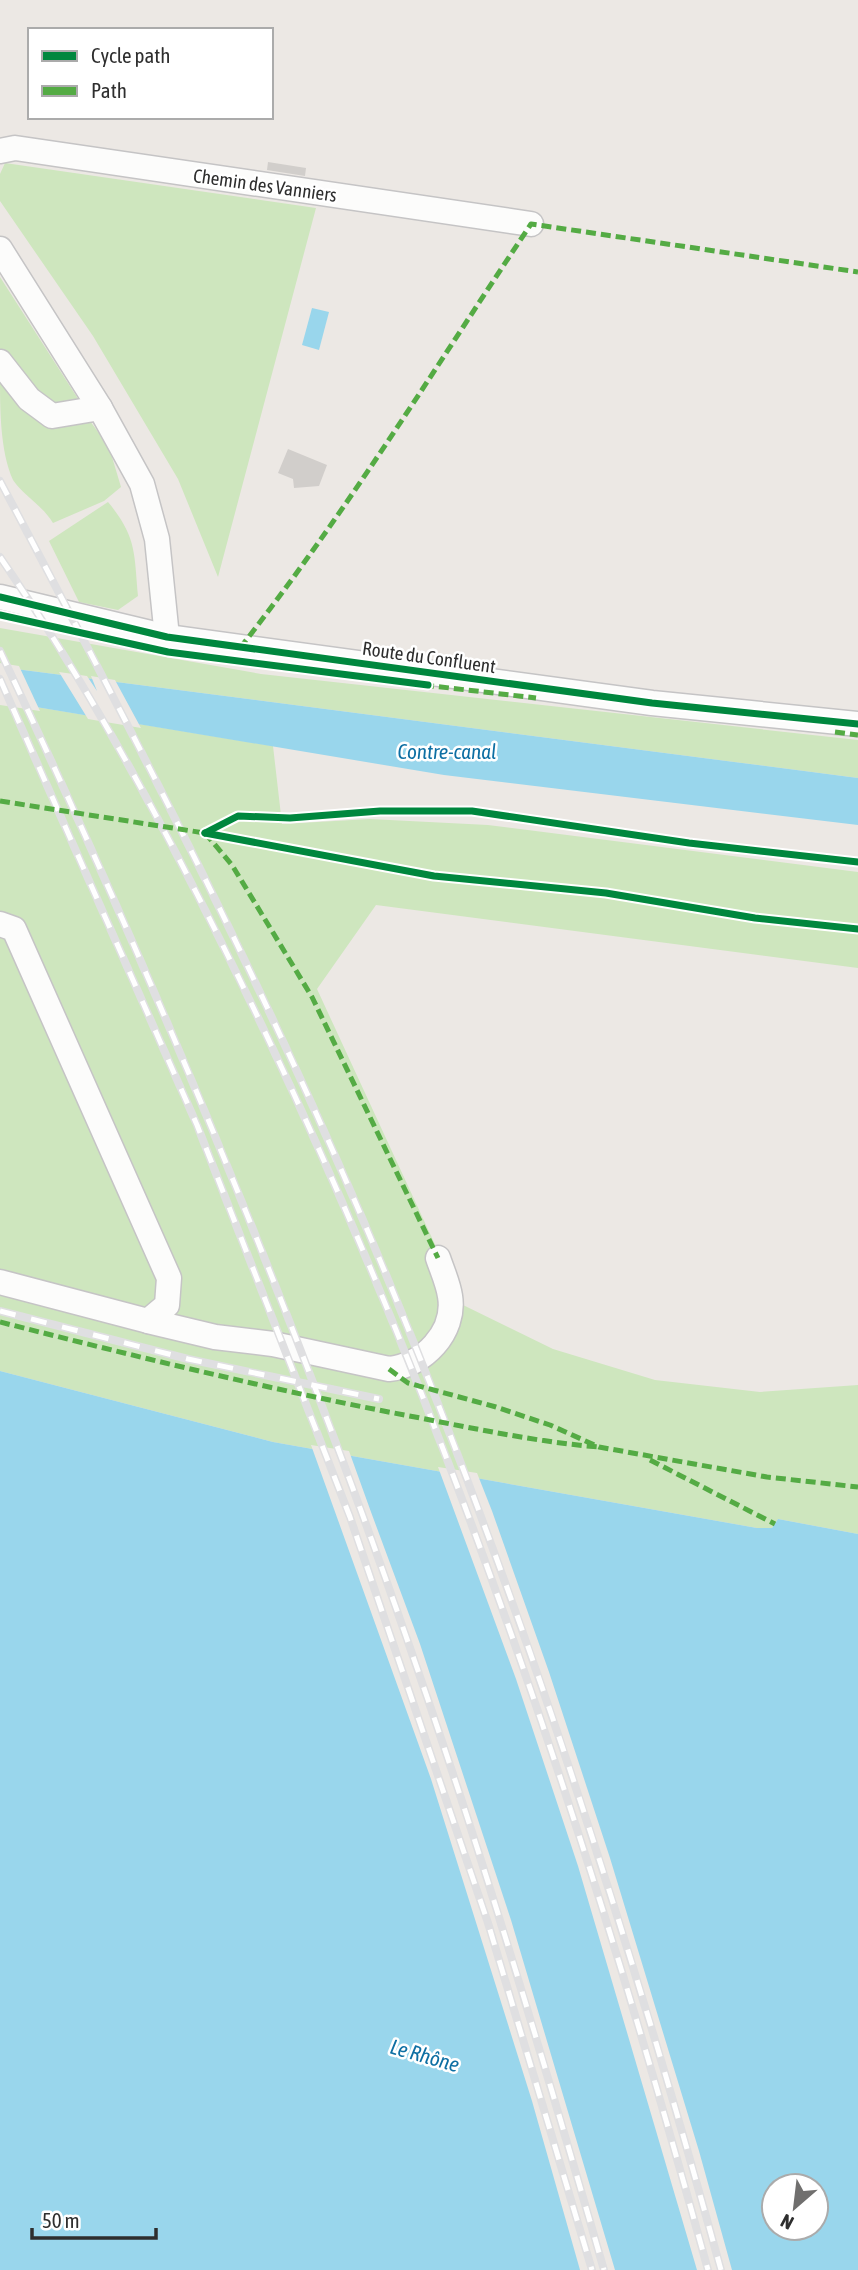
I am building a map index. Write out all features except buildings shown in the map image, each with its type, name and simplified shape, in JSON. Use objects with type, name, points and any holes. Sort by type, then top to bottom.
[{"type":"street","name":"Chemin des Vanniers","points":[[0,151],[15,148],[531,224]]},
{"type":"street","points":[[0,249],[100,408],[142,484],[157,539],[167,637]]},
{"type":"street","points":[[0,362],[29,399],[52,416],[100,408]]},
{"type":"street","name":"Route du Confluent","points":[[0,597],[167,637],[639,701],[858,724]]},
{"type":"street","points":[[0,925],[15,929],[169,1278],[167,1305],[148,1321]]},
{"type":"street","points":[[0,1282],[215,1337],[273,1344],[366,1365],[405,1368],[432,1350],[446,1326],[451,1298],[438,1258]]},
{"type":"green space","points":[[5,163],[316,208],[218,577],[178,479],[93,336],[0,201],[0,174]]},
{"type":"green space","points":[[0,277],[82,405],[54,412],[0,352]]},
{"type":"green space","points":[[0,375],[36,417],[57,424],[90,421],[109,447],[121,487],[104,501],[53,523],[13,480],[9,469],[2,429]]},
{"type":"green space","points":[[108,502],[129,536],[136,568],[138,596],[118,610],[79,602],[49,541]]},
{"type":"green space","points":[[0,628],[261,674],[858,740],[858,778],[0,667]]},
{"type":"green space","points":[[0,701],[273,746],[282,824],[370,819],[488,825],[858,872],[858,968],[376,905],[317,989],[463,1305],[553,1349],[655,1380],[760,1392],[858,1385],[858,1534],[778,1519],[772,1528],[757,1528],[273,1442],[0,1371]]},
{"type":"water","points":[[312,308],[329,312],[319,350],[302,345]]},
{"type":"water","name":"Contre-canal","points":[[0,667],[858,778],[858,825],[444,775],[0,701]]},
{"type":"water","name":"Le Rhône","points":[[0,1371],[273,1442],[757,1528],[772,1528],[778,1519],[858,1534],[858,2270],[0,2270]]},
{"type":"pier","points":[[0,663],[19,666],[40,711],[0,705]]},
{"type":"pier","points":[[59,672],[87,676],[97,691],[91,676],[115,680],[141,728],[88,719]]},
{"type":"pier","points":[[311,1445],[349,1451],[420,1644],[511,1920],[615,2270],[580,2270],[532,2101],[431,1779]]},
{"type":"pier","points":[[438,1467],[477,1473],[492,1511],[549,1672],[610,1858],[699,2151],[732,2270],[697,2270],[578,1866],[516,1679]]},
{"type":"railway","points":[[0,481],[207,883],[304,1087],[394,1294],[488,1534],[572,1777],[650,2023],[721,2270]]},
{"type":"railway","points":[[0,557],[74,671],[204,908],[333,1180],[397,1332],[457,1485],[566,1796],[616,1953],[708,2270]]},
{"type":"railway","points":[[0,651],[64,788],[185,1065],[299,1345],[352,1486],[472,1833],[531,2020],[604,2270]]},
{"type":"railway","points":[[0,679],[197,1125],[350,1517],[488,1923],[592,2270]]},
{"type":"railway","points":[[0,1311],[188,1359],[379,1399]]},
{"type":"marked path","points":[[240,648],[354,492],[531,224],[858,272]]},
{"type":"marked path","points":[[424,685],[536,698]]},
{"type":"marked path","points":[[835,732],[858,735]]},
{"type":"marked path","points":[[0,801],[211,834]]},
{"type":"marked path","points":[[205,833],[232,865],[312,997],[438,1258]]},
{"type":"marked path","points":[[0,1322],[155,1361],[363,1407],[507,1435],[599,1447]]},
{"type":"marked path","points":[[389,1369],[408,1383],[550,1425],[599,1447],[767,1477],[858,1487]]},
{"type":"marked path","points":[[650,1460],[775,1524]]},
{"type":"cycle path","points":[[0,597],[167,637],[652,703],[858,724]]},
{"type":"cycle path","points":[[0,615],[168,652],[428,685]]},
{"type":"cycle path","points":[[205,833],[238,816],[290,818],[380,811],[472,811],[689,843],[858,862]]},
{"type":"cycle path","points":[[205,833],[434,876],[606,893],[755,918],[858,929]]}]
